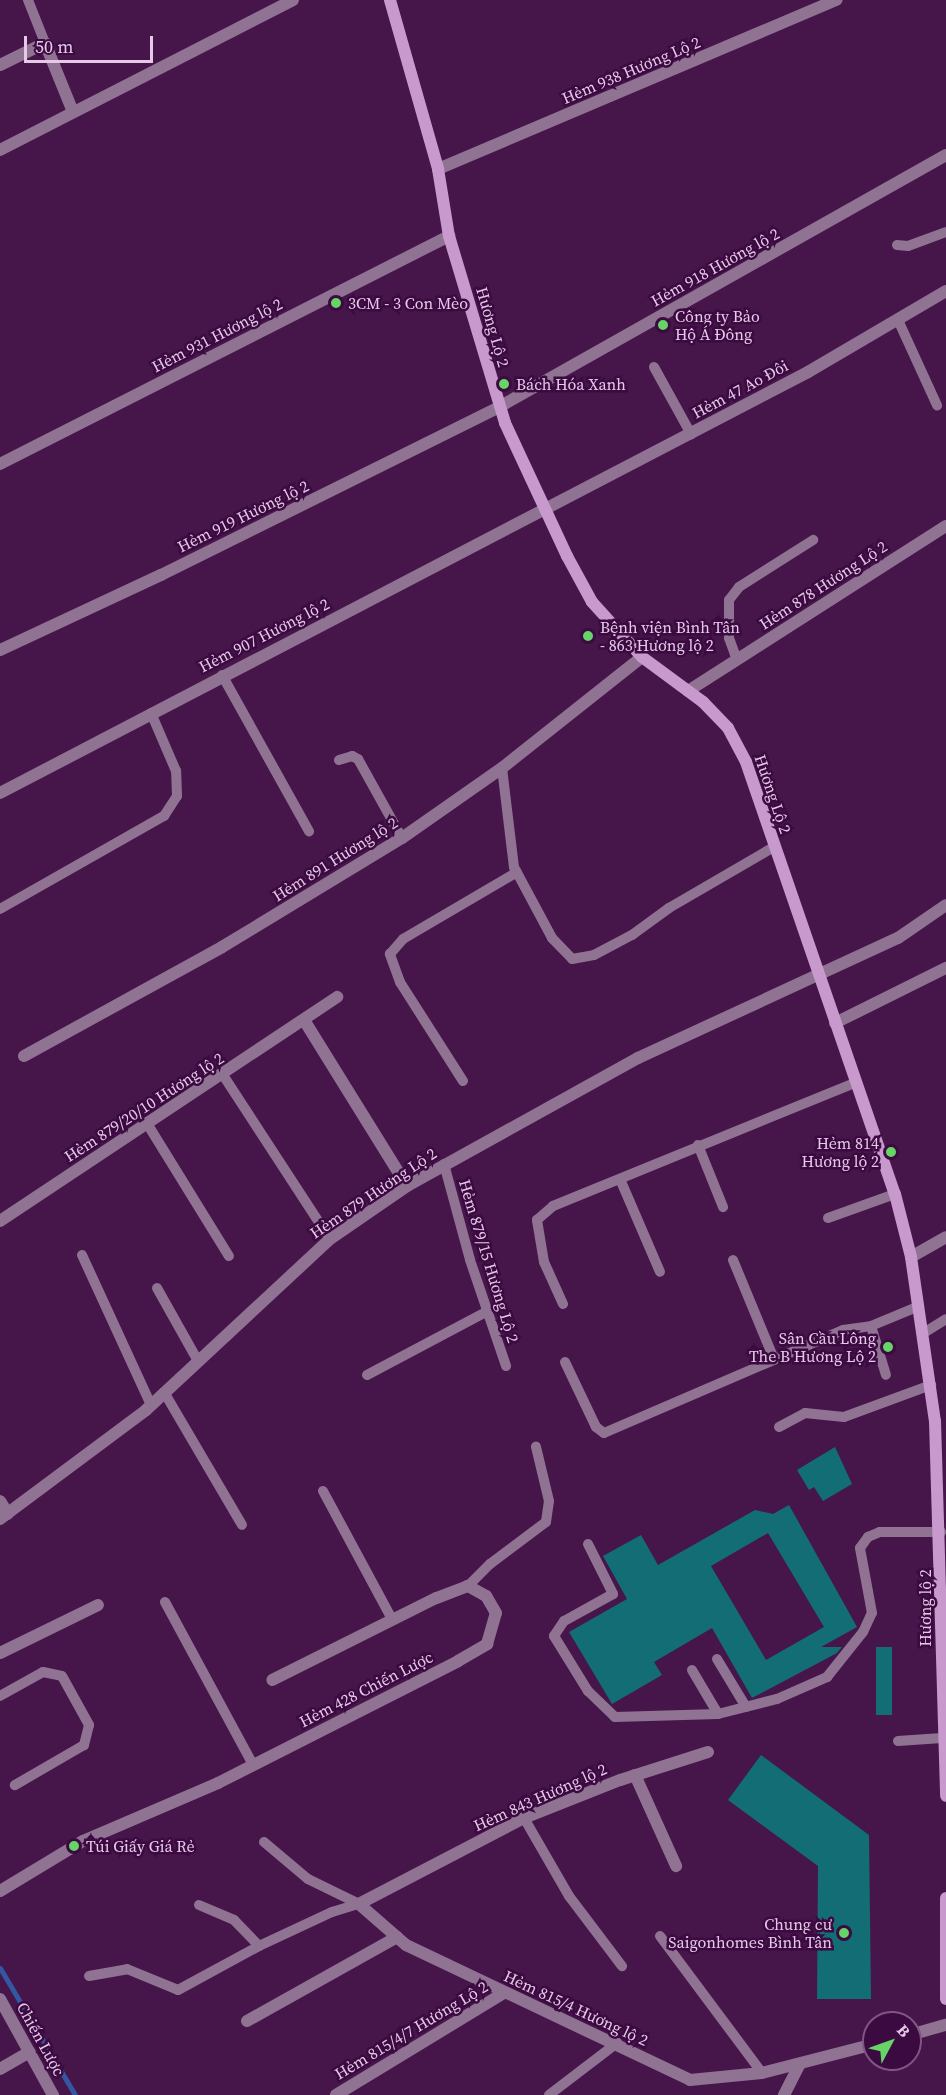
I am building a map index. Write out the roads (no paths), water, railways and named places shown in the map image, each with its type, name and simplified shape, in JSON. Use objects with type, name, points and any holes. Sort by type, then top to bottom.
[{"type":"main road","name":"Hương Lộ 2","points":[[390,0],[438,169],[449,236],[499,407],[546,511],[592,602],[642,657],[688,691],[728,728],[746,762],[895,1194],[911,1257],[931,1385],[941,1419]]},
{"type":"main road","name":"Hương lộ 2","points":[[941,1419],[944,1648],[942,1738],[946,1796]]},
{"type":"main road","points":[[946,1898],[946,1999]]},
{"type":"street","points":[[0,150],[293,0]]},
{"type":"street","name":"Hẻm 938 Hương Lộ 2","points":[[438,169],[837,0]]},
{"type":"street","points":[[0,65],[45,43],[73,112]]},
{"type":"street","name":"Hẻm 918 Hương lộ 2","points":[[499,407],[946,155]]},
{"type":"street","name":"Hẻm 931 Hương lộ 2","points":[[0,464],[449,236]]},
{"type":"street","name":"Hẻm 47 Ao Đôi","points":[[546,511],[691,434],[898,320],[946,291]]},
{"type":"street","name":"Hẻm 919 Hương lộ 2","points":[[0,650],[161,575],[499,407]]},
{"type":"street","name":"Hẻm 907 Hương lộ 2","points":[[0,793],[222,675],[546,511]]},
{"type":"street","name":"Hẻm 878 Hương Lộ 2","points":[[688,691],[946,526]]},
{"type":"street","name":"Hẻm 891 Hương lộ 2","points":[[24,1056],[222,947],[402,838],[501,768],[642,657]]},
{"type":"street","name":"Hẻm 879 Hương Lộ 2","points":[[4,1516],[151,1405],[330,1239],[407,1186],[638,1058],[897,938],[946,904]]},
{"type":"street","points":[[835,1023],[946,968]]},
{"type":"street","name":"Hẻm 879/20/10 Hương lộ 2","points":[[0,1221],[148,1125],[337,997]]},
{"type":"street","points":[[304,1020],[407,1186]]},
{"type":"street","points":[[911,1257],[946,1237]]},
{"type":"street","points":[[0,1501],[4,1516]]},
{"type":"street","points":[[272,1680],[392,1619],[468,1586]]},
{"type":"street","name":"Hẻm 428 Chiến Lược","points":[[0,1891],[83,1841],[253,1765],[488,1644],[496,1613],[486,1596],[468,1586]]},
{"type":"street","points":[[0,1653],[98,1605]]},
{"type":"street","name":"Hẻm 843 Hương lộ 2","points":[[359,1904],[524,1818],[635,1775],[708,1752]]},
{"type":"street","points":[[635,1775],[676,1866]]},
{"type":"street","name":"Hẻm 815/4 Hương lộ 2","points":[[359,1904],[406,1945],[504,1993],[617,2043],[690,2080],[762,2073],[862,2047]]},
{"type":"street","points":[[247,2021],[397,1937]]},
{"type":"street","name":"Hẻm 815/4/7 Hương Lộ 2","points":[[336,2095],[504,1993]]},
{"type":"street","name":"Chiến Lược","points":[[0,1999],[53,2095]]},
{"type":"street","points":[[922,2032],[946,2025]]},
{"type":"street","points":[[0,2069],[29,2052]]},
{"type":"street","points":[[784,2095],[800,2064]]},
{"type":"lane","points":[[28,0],[45,43]]},
{"type":"lane","points":[[897,245],[908,246],[946,232]]},
{"type":"lane","points":[[898,320],[937,405]]},
{"type":"lane","points":[[654,367],[691,434]]},
{"type":"lane","points":[[737,660],[729,638],[729,600],[739,587],[813,540]]},
{"type":"lane","points":[[222,675],[309,831]]},
{"type":"lane","points":[[0,909],[164,816],[177,796],[176,771],[151,713]]},
{"type":"lane","points":[[339,760],[352,756],[358,759],[402,838]]},
{"type":"lane","points":[[501,768],[517,872],[552,938],[572,959],[594,955],[632,935],[669,908],[774,848]]},
{"type":"lane","points":[[464,1081],[400,982],[390,954],[403,939],[517,872]]},
{"type":"lane","points":[[223,1075],[330,1239]]},
{"type":"lane","points":[[563,1304],[544,1262],[537,1220],[553,1206],[857,1082]]},
{"type":"lane","points":[[148,1125],[229,1256]]},
{"type":"lane","points":[[698,1145],[723,1207]]},
{"type":"lane","name":"Hẻm 879/15 Hương Lộ 2","points":[[444,1164],[506,1366]]},
{"type":"lane","points":[[620,1179],[660,1272]]},
{"type":"lane","points":[[828,1218],[895,1194]]},
{"type":"lane","points":[[82,1255],[151,1405]]},
{"type":"lane","points":[[733,1260],[774,1359]]},
{"type":"lane","points":[[157,1287],[198,1361]]},
{"type":"lane","points":[[565,1362],[596,1427],[604,1433],[843,1330],[871,1326],[919,1306]]},
{"type":"lane","points":[[367,1375],[488,1311]]},
{"type":"lane","points":[[922,1334],[946,1319]]},
{"type":"lane","points":[[871,1326],[886,1375]]},
{"type":"lane","points":[[779,1427],[805,1413],[843,1417],[931,1385]]},
{"type":"lane","points":[[164,1392],[242,1525]]},
{"type":"lane","points":[[468,1586],[490,1564],[546,1522],[549,1501],[536,1447]]},
{"type":"lane","points":[[323,1491],[392,1619]]},
{"type":"lane","points":[[588,1544],[613,1594],[564,1621],[554,1636],[588,1691],[615,1717],[718,1714],[777,1699],[827,1677],[863,1632],[872,1613],[861,1548],[868,1537],[880,1532],[941,1532]]},
{"type":"lane","points":[[165,1602],[253,1765]]},
{"type":"lane","points":[[717,1659],[746,1707]]},
{"type":"lane","points":[[692,1670],[718,1714]]},
{"type":"lane","points":[[0,1696],[44,1672],[62,1676],[89,1725],[84,1745],[15,1785]]},
{"type":"lane","points":[[898,1741],[942,1738]]},
{"type":"lane","points":[[524,1818],[569,1896],[622,1966]]},
{"type":"lane","points":[[264,1842],[308,1879],[359,1904]]},
{"type":"lane","points":[[89,1976],[127,1970],[178,1990],[259,1946],[332,1912],[359,1904]]},
{"type":"lane","points":[[199,1905],[234,1920],[259,1946]]},
{"type":"lane","points":[[660,1936],[762,2073]]},
{"type":"lane","points":[[549,2095],[617,2043]]},
{"type":"waterway","points":[[0,1968],[75,2095]]},
{"type":"place","name":"3CM - 3 Con Mèo","points":[[336,303]]},
{"type":"place","name":"Công ty Bảo Hộ Á Đông","points":[[663,325]]},
{"type":"place","name":"Bách Hóa Xanh","points":[[504,384]]},
{"type":"place","name":"Bệnh viện Bình Tân - 863 Hương lộ 2","points":[[588,636]]},
{"type":"place","name":"Hẻm 814 Hương lộ 2","points":[[891,1152]]},
{"type":"place","name":"Sân Cầu Lông The B Hương Lộ 2","points":[[888,1347]]},
{"type":"place","name":"Túi Giấy Giá Rẻ","points":[[74,1846]]},
{"type":"place","name":"Chung cư Saigonhomes Bình Tân","points":[[844,1933]]}]
